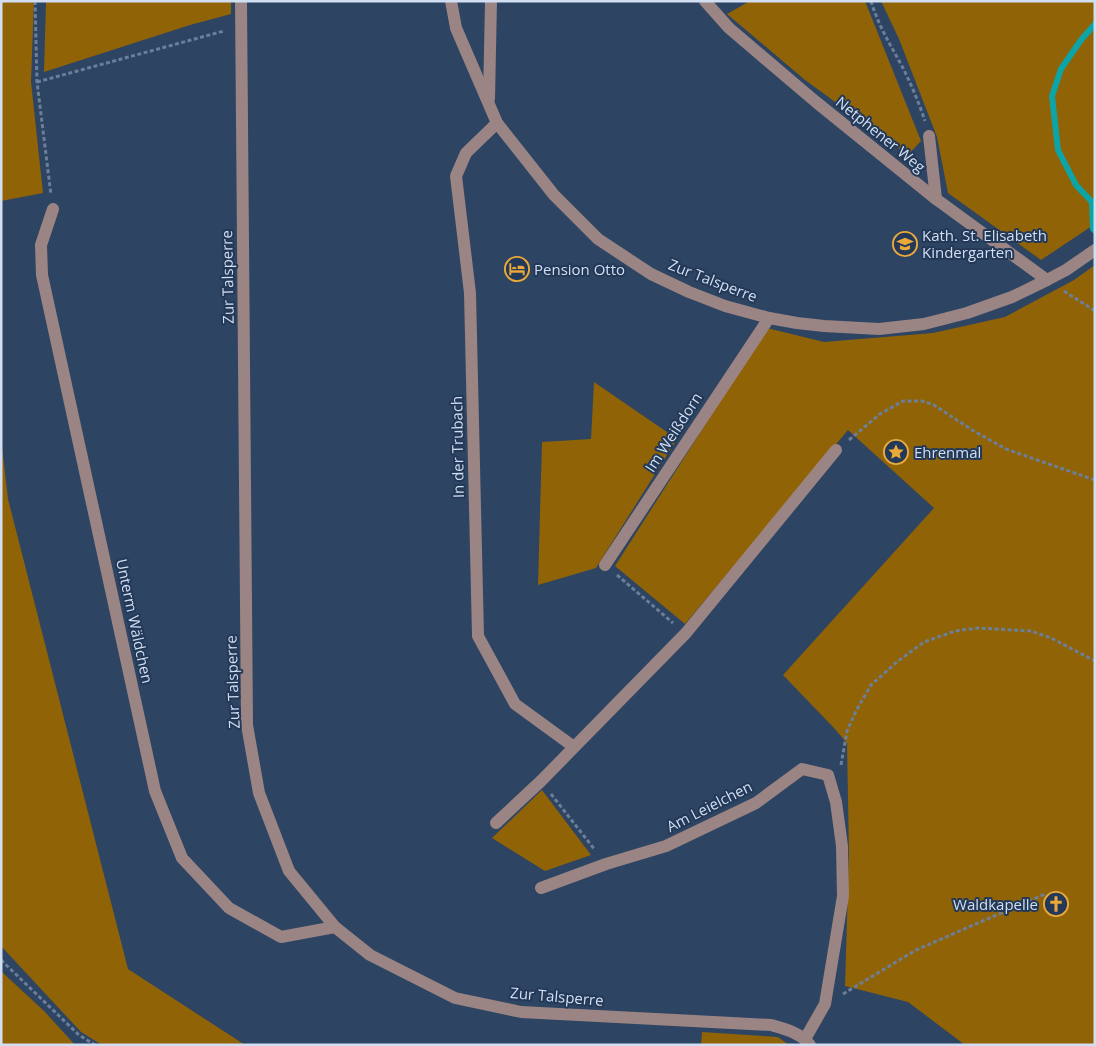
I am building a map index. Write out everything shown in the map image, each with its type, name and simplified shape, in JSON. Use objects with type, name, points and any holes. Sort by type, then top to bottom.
[{"type":"street","name":"Zur Talsperre","points":[[241,1],[247,725],[260,793],[289,871],[335,927],[370,956],[455,998],[521,1012],[771,1025],[788,1030],[808,1042]]},
{"type":"street","name":"Zur Talsperre","points":[[451,1],[456,28],[497,123],[554,194],[598,239],[651,274],[689,292],[726,306],[769,318],[815,325],[879,329],[924,324],[976,310],[1012,297],[1066,270],[1093,251]]},
{"type":"street","points":[[489,103],[490,1]]},
{"type":"street","name":"Netphener Weg","points":[[705,1],[729,28],[766,60],[936,199],[1047,280]]},
{"type":"street","name":"In der Trubach","points":[[497,123],[466,153],[456,176],[470,294],[478,636],[515,704],[574,747]]},
{"type":"street","points":[[929,136],[936,199]]},
{"type":"street","name":"Unterm Wäldchen","points":[[53,209],[41,245],[42,275],[155,791],[182,858],[229,908],[281,938],[335,927]]},
{"type":"street","name":"Im Weißdorn","points":[[605,565],[769,318]]},
{"type":"street","points":[[496,823],[686,633],[836,450]]},
{"type":"street","name":"Am Leielchen","points":[[541,888],[606,864],[666,846],[756,803],[802,769],[828,775],[836,802],[842,846],[843,896],[825,1004],[808,1042]]},
{"type":"path","points":[[35,1],[37,82],[53,209]]},
{"type":"path","points":[[871,1],[876,18],[904,70],[929,136]]},
{"type":"path","points":[[37,82],[240,26]]},
{"type":"path","points":[[1047,280],[1095,311]]},
{"type":"path","points":[[836,450],[880,414],[903,401],[922,401],[934,405],[972,430],[1006,449],[1095,480]]},
{"type":"path","points":[[605,565],[686,633]]},
{"type":"path","points":[[840,769],[847,731],[856,711],[872,685],[898,661],[924,642],[955,631],[978,628],[1031,631],[1051,638],[1095,661]]},
{"type":"path","points":[[540,781],[606,864]]},
{"type":"path","points":[[825,1004],[916,950],[1045,894]]},
{"type":"path","points":[[1,960],[79,1035],[95,1045]]},
{"type":"shaded area","points":[[1,1],[34,1],[31,82],[43,193],[1,201]]},
{"type":"shaded area","points":[[46,1],[231,1],[231,14],[190,25],[44,72]]},
{"type":"shaded area","points":[[750,1],[865,1],[921,141],[908,155],[805,80],[727,14]]},
{"type":"shaded area","points":[[881,1],[1095,1],[1095,224],[1041,260],[948,193],[937,137],[899,39]]},
{"type":"shaded area","points":[[1095,265],[1095,1045],[965,1045],[908,1002],[845,986],[849,855],[847,743],[783,675],[934,508],[848,430],[685,624],[615,566],[767,328],[824,342],[933,333],[1005,317],[1074,280]]},
{"type":"shaded area","points":[[594,382],[677,439],[596,568],[538,585],[542,442],[591,439]]},
{"type":"shaded area","points":[[1,439],[8,499],[128,969],[245,1045],[102,1045],[81,1032],[1,946]]},
{"type":"shaded area","points":[[542,790],[591,855],[545,871],[492,838]]},
{"type":"shaded area","points":[[1,971],[45,1012],[75,1045],[1,1045]]},
{"type":"shaded area","points":[[702,1032],[778,1037],[789,1045],[701,1045]]},
{"type":"waterway","points":[[1095,24],[1081,40],[1061,69],[1052,96],[1058,150],[1076,185],[1092,202],[1093,229],[1095,231]]},
{"type":"place","name":"Kath. St. Elisabeth Kindergarten","points":[[905,244]]},
{"type":"place","name":"Pension Otto","points":[[517,269]]},
{"type":"place","name":"Ehrenmal","points":[[896,452]]},
{"type":"place","name":"Waldkapelle","points":[[1056,904]]}]
